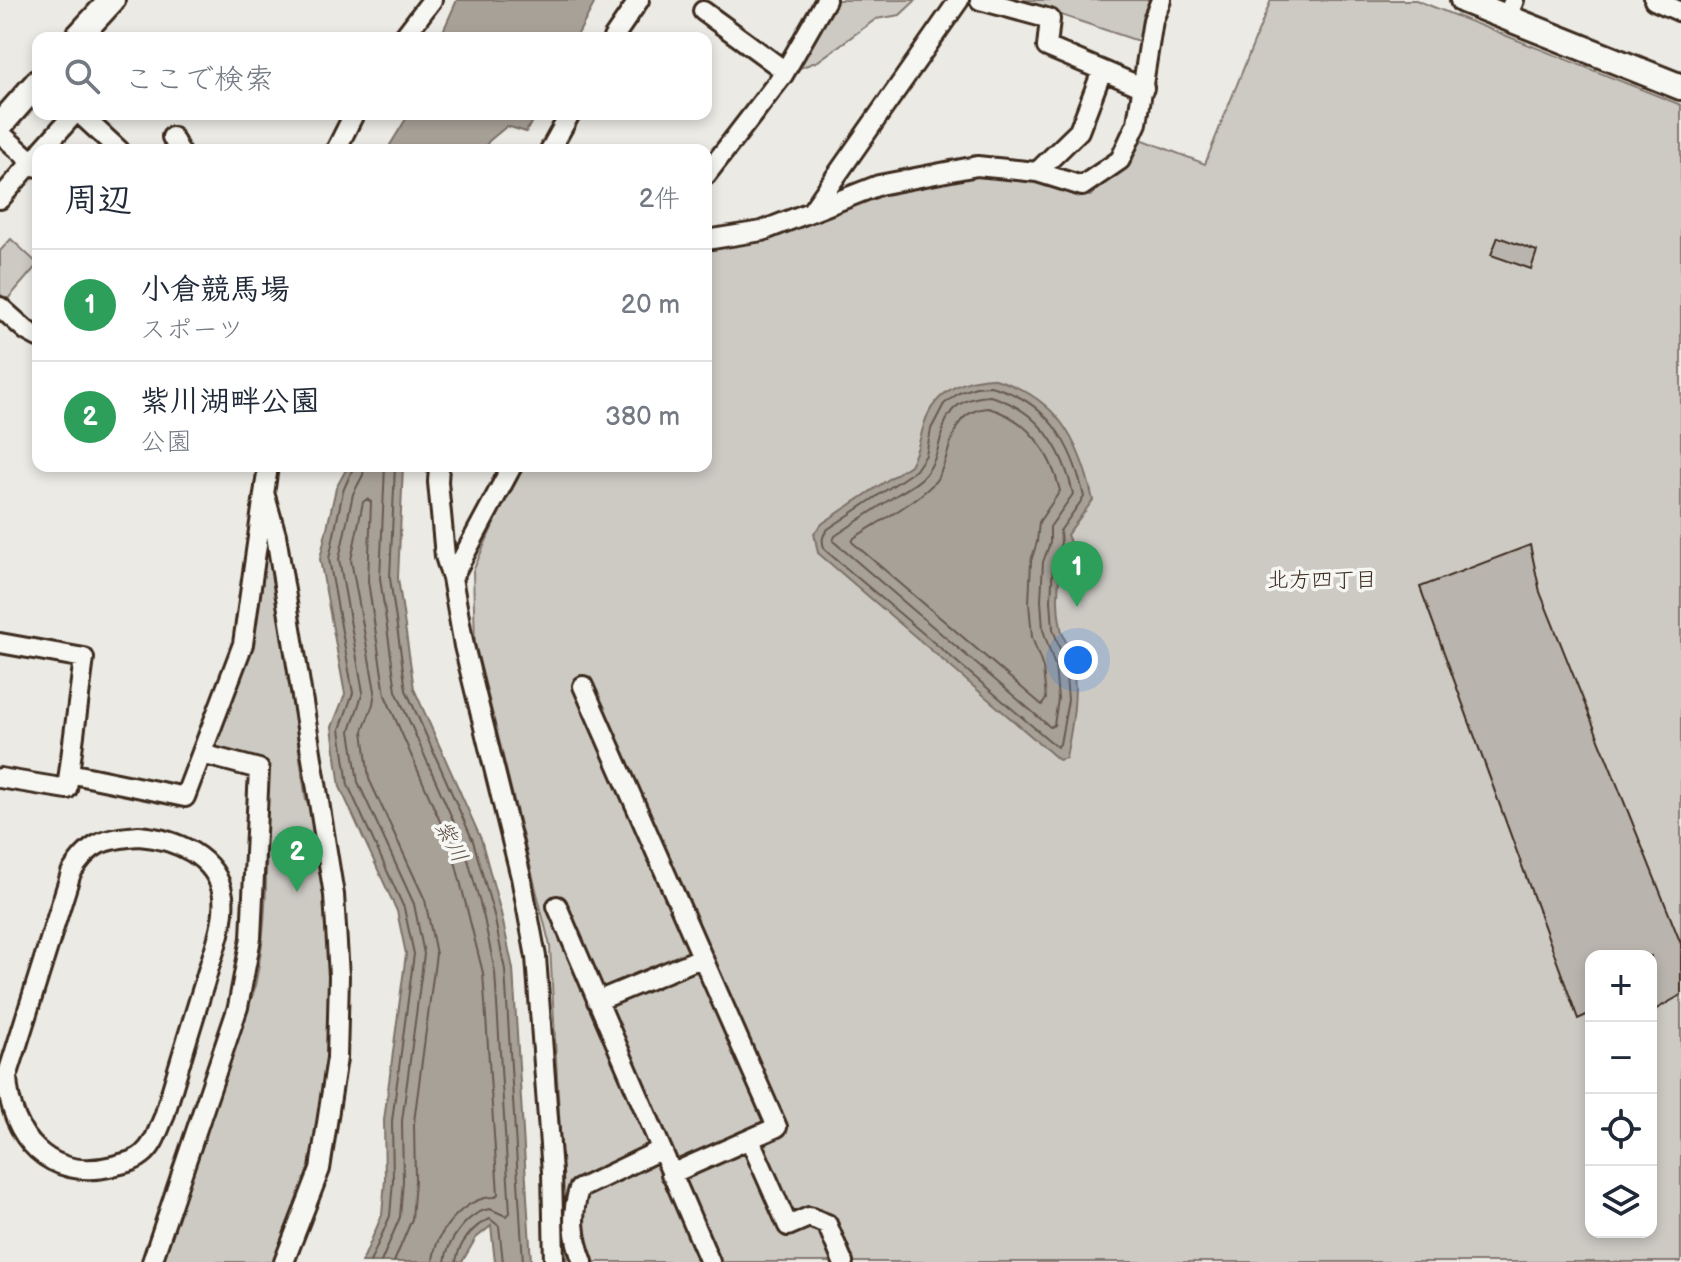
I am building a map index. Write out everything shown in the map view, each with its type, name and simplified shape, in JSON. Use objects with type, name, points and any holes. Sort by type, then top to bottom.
[{"type":"main road","points":[[83,32],[112,0]]},
{"type":"main road","points":[[1463,0],[1510,9],[1681,87]]},
{"type":"main road","points":[[0,125],[32,89]]},
{"type":"street","points":[[408,32],[432,0]]},
{"type":"street","points":[[617,32],[639,0]]},
{"type":"street","points":[[712,167],[785,71],[826,0]]},
{"type":"street","points":[[813,209],[959,0]]},
{"type":"street","points":[[980,0],[1050,19],[1047,47],[1144,88]]},
{"type":"street","points":[[712,239],[762,231],[879,185],[977,166],[1037,172],[1082,186],[1120,160],[1137,123],[1153,20],[1161,0]]},
{"type":"street","points":[[1654,0],[1681,12]]},
{"type":"street","points":[[703,11],[785,71]]},
{"type":"street","points":[[1037,172],[1079,131],[1102,71]]},
{"type":"street","points":[[51,144],[72,120]]},
{"type":"street","points":[[84,120],[112,144]]},
{"type":"street","points":[[339,144],[351,120]]},
{"type":"street","points":[[553,144],[567,120]]},
{"type":"street","points":[[0,133],[32,155]]},
{"type":"street","points":[[0,199],[32,165]]},
{"type":"street","points":[[0,307],[32,334]]},
{"type":"street","points":[[69,773],[185,797],[243,644],[267,472]]},
{"type":"street","points":[[439,472],[445,556],[521,877],[536,957],[551,1141],[554,1262]]},
{"type":"street","points":[[452,578],[509,472]]},
{"type":"street","points":[[265,496],[276,535],[331,879],[339,976],[337,1058],[320,1169],[284,1262]]},
{"type":"street","points":[[0,643],[84,658],[67,789],[0,778]]},
{"type":"street","points":[[583,686],[777,1127],[671,1174]]},
{"type":"street","points":[[152,1262],[238,1007],[251,938],[259,769],[202,754]]},
{"type":"street","points":[[157,837],[178,844],[200,857],[214,871],[223,898],[216,941],[155,1140],[143,1155],[132,1161],[105,1168],[81,1169],[46,1159],[28,1141],[11,1106],[7,1077],[71,873],[81,856],[94,845],[114,838],[157,837]]},
{"type":"street","points":[[557,906],[710,1262]]},
{"type":"street","points":[[597,1001],[701,958]]},
{"type":"street","points":[[750,1140],[788,1226],[809,1217],[827,1224],[843,1262]]},
{"type":"street","points":[[583,1262],[577,1247],[572,1212],[579,1189],[660,1150]]},
{"type":"shaded area","points":[[836,0],[916,0],[900,15],[876,19],[818,61],[792,71]]},
{"type":"shaded area","points":[[1003,0],[1155,0],[1144,43],[1058,14]]},
{"type":"shaded area","points":[[1271,0],[1416,0],[1681,105],[1681,1262],[567,1262],[550,946],[475,643],[473,571],[506,496],[519,472],[712,472],[712,245],[870,195],[974,172],[1024,175],[1090,196],[1125,165],[1141,139],[1205,164]]},
{"type":"shaded area","points":[[11,239],[32,258],[32,271],[7,300],[0,294],[0,251]]},
{"type":"shaded area","points":[[268,526],[306,801],[313,807],[329,901],[332,1014],[329,1089],[313,1170],[279,1262],[158,1262],[254,991],[259,962],[266,879],[264,766],[211,749]]},
{"type":"water","points":[[457,0],[596,0],[579,32],[443,32]]},
{"type":"water","points":[[405,120],[533,120],[526,132],[507,126],[487,144],[391,144]]},
{"type":"water","points":[[992,378],[1033,396],[1061,422],[1080,457],[1093,500],[1067,535],[1070,542],[1059,584],[1059,617],[1072,660],[1075,699],[1066,758],[1059,760],[818,553],[814,533],[823,523],[910,465],[927,416],[948,391],[969,382]]},
{"type":"water","name":"紫川","points":[[345,472],[403,472],[398,578],[414,689],[481,839],[513,969],[531,1262],[495,1262],[491,1226],[476,1238],[462,1262],[362,1262],[382,1215],[384,1120],[406,954],[397,911],[340,787],[332,727],[345,694],[320,559],[336,488]]},
{"type":"building","points":[[1498,237],[1537,251],[1531,269],[1491,255]]},
{"type":"building","points":[[1530,545],[1540,592],[1681,944],[1681,995],[1657,1009],[1657,950],[1585,950],[1585,1016],[1578,1019],[1420,587]]},
{"type":"place","name":"小倉競馬場","points":[[1077,607]]},
{"type":"place","name":"紫川湖畔公園","points":[[297,892]]},
{"type":"district","name":"北方四丁目","points":[[1322,579]]}]
